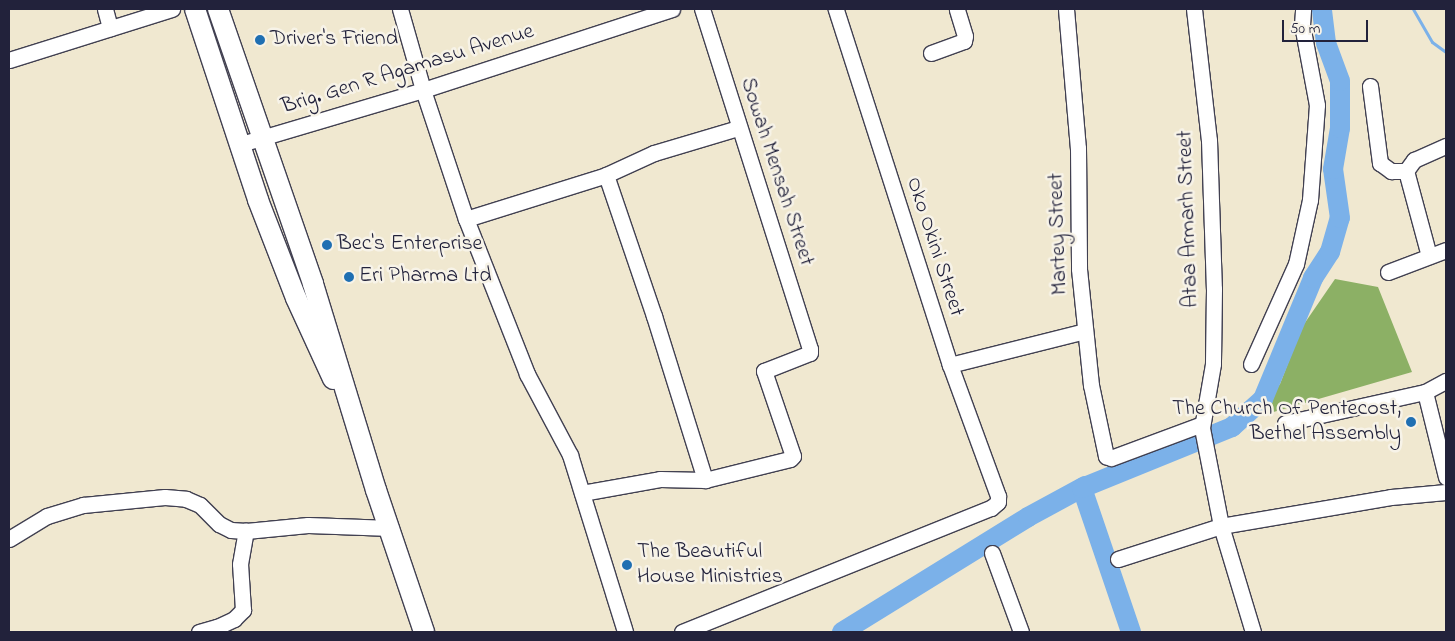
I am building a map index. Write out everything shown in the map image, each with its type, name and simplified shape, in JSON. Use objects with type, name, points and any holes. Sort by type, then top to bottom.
[{"type":"main road","points":[[194,9],[241,144],[258,200],[296,298],[362,443]]},
{"type":"main road","points":[[218,9],[316,291],[362,443],[424,632]]},
{"type":"street","points":[[105,9],[110,28]]},
{"type":"street","points":[[9,60],[172,9]]},
{"type":"street","points":[[400,9],[423,90],[466,218],[527,374],[570,455],[625,632]]},
{"type":"street","name":"Brig. Gen R Agamasu Avenue","points":[[241,144],[423,90],[672,9]]},
{"type":"street","name":"Sowah Mensah Street","points":[[702,9],[738,128],[810,349],[810,353],[764,371],[793,453],[792,458],[705,480]]},
{"type":"street","name":"Oko Okini Street","points":[[682,632],[991,508],[998,502],[998,496],[950,365],[836,9]]},
{"type":"street","points":[[931,53],[964,40],[965,36],[957,9]]},
{"type":"street","name":"Martey Street","points":[[1066,9],[1078,148],[1080,269],[1085,332],[1091,385],[1106,456],[1111,458],[1202,426]]},
{"type":"street","name":"Ataa Armarh Street","points":[[1194,9],[1202,64],[1209,140],[1214,289],[1213,364],[1202,426],[1221,526],[1253,632]]},
{"type":"street","points":[[1252,364],[1296,264],[1310,200],[1316,105],[1302,25],[1302,9]]},
{"type":"street","points":[[1370,86],[1380,163],[1391,171],[1406,171]]},
{"type":"street","points":[[466,218],[606,175],[654,153],[738,128]]},
{"type":"street","points":[[1406,171],[1414,160],[1446,146]]},
{"type":"street","points":[[1406,171],[1429,256]]},
{"type":"street","points":[[582,493],[660,479],[705,480],[654,316],[606,175]]},
{"type":"street","points":[[1388,272],[1446,250]]},
{"type":"street","points":[[950,365],[1085,332]]},
{"type":"street","points":[[1285,422],[1425,392],[1446,381]]},
{"type":"street","points":[[1425,392],[1446,477]]},
{"type":"street","points":[[1118,559],[1221,526],[1391,497],[1446,492]]},
{"type":"street","points":[[9,539],[42,518],[83,505],[165,497],[186,499],[200,505],[219,524],[230,530],[246,531],[308,525],[391,528]]},
{"type":"street","points":[[199,632],[225,623],[243,610],[240,564],[246,531]]},
{"type":"street","points":[[992,554],[1021,632]]},
{"type":"green space","points":[[1335,279],[1378,287],[1412,372],[1260,416],[1257,411],[1280,384],[1302,327]]},
{"type":"waterway","points":[[1131,632],[1082,488],[1232,427],[1263,399],[1313,278],[1330,252],[1340,218],[1333,169],[1340,128],[1340,81],[1326,43],[1322,9]]},
{"type":"waterway","points":[[1413,9],[1432,42],[1446,52]]},
{"type":"waterway","points":[[842,632],[1028,517],[1085,486]]},
{"type":"place","name":"Driver's Friend","points":[[260,40]]},
{"type":"place","name":"Bec's Enterprise","points":[[327,245]]},
{"type":"place","name":"Eri Pharma Ltd","points":[[349,277]]},
{"type":"place","name":"The Church Of Pentecost, Bethel Assembly","points":[[1411,422]]},
{"type":"place","name":"The Beautiful House Ministries","points":[[627,565]]}]
